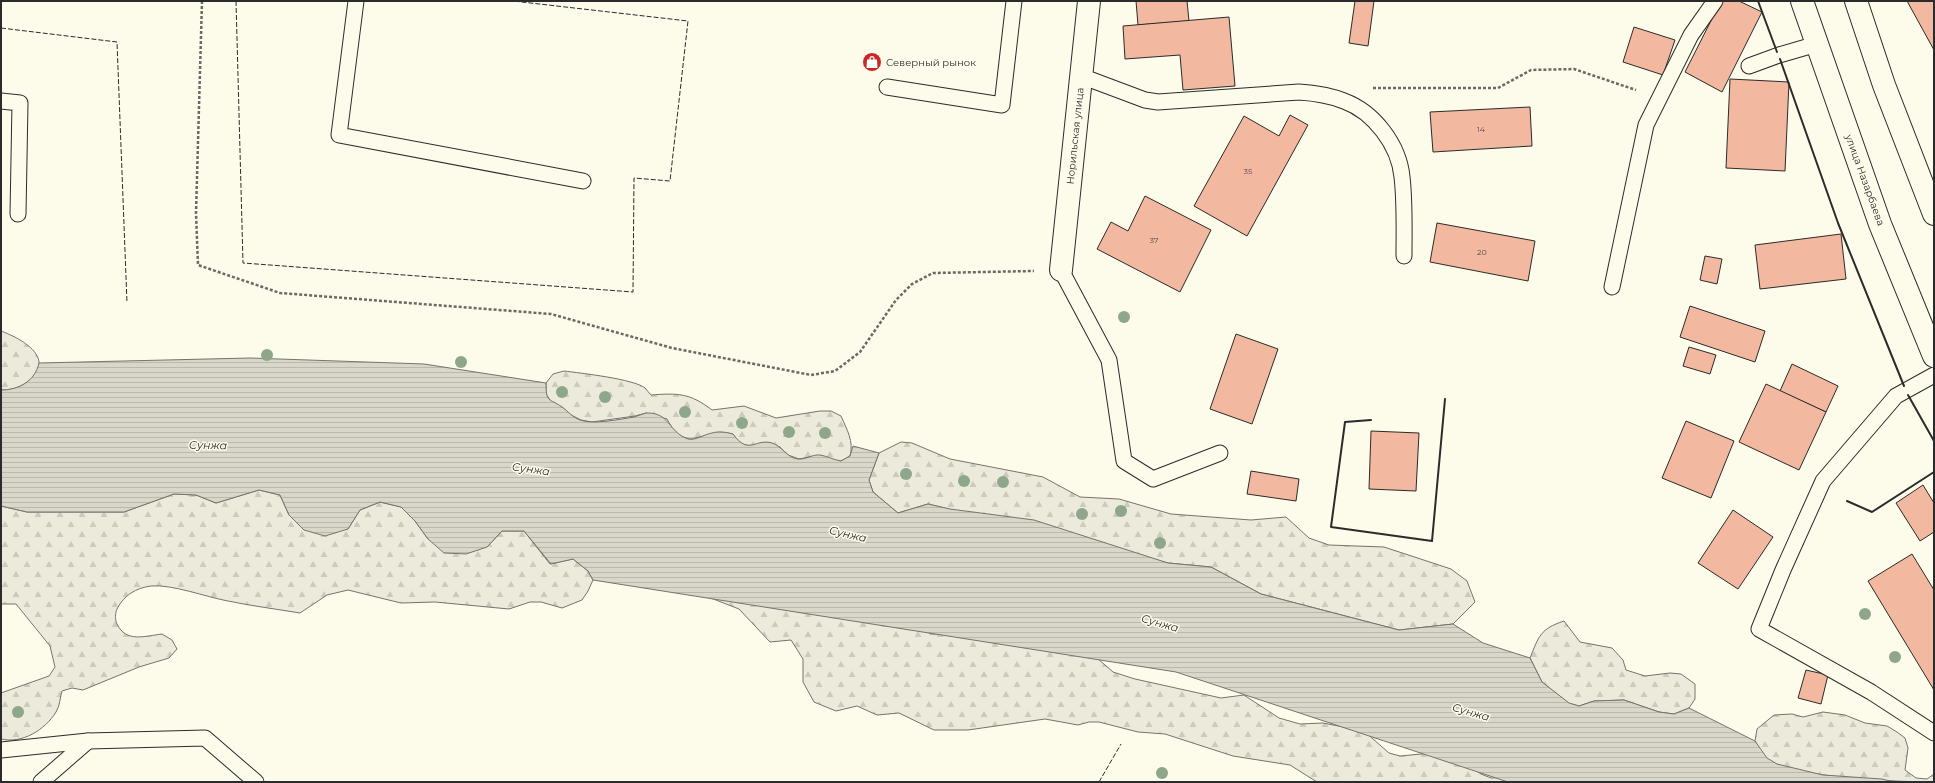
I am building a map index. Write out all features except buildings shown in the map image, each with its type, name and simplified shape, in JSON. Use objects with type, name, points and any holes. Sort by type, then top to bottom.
[{"type":"main road","name":"Норильская улица","points":[[1060,270],[1089,1]]},
{"type":"main road","name":"улица Назарбаева","points":[[1802,1],[1880,224],[1934,356]]},
{"type":"main road","points":[[1856,1],[1884,85],[1934,214]]},
{"type":"lane","points":[[356,1],[338,135],[583,182]]},
{"type":"lane","points":[[888,87],[1002,105],[1014,1]]},
{"type":"lane","points":[[1612,287],[1646,125],[1690,35],[1715,1]]},
{"type":"lane","points":[[1749,66],[1779,55],[1817,44]]},
{"type":"lane","points":[[1081,76],[1145,100],[1158,102],[1299,92],[1322,94],[1345,101],[1362,110],[1376,122],[1396,154],[1402,176],[1404,256]]},
{"type":"lane","points":[[1,102],[20,103],[18,214]]},
{"type":"lane","points":[[1060,270],[1109,360],[1124,461],[1153,478],[1220,453]]},
{"type":"lane","points":[[1934,375],[1896,396],[1823,481],[1783,570],[1759,629],[1871,692],[1934,732]]},
{"type":"lane","points":[[1,750],[88,741],[205,738],[256,782]]},
{"type":"lane","points":[[41,782],[88,741]]},
{"type":"path","points":[[202,1],[196,213],[198,265],[280,293],[551,314],[672,348],[811,374],[835,371],[860,352],[896,300],[912,284],[933,273],[1060,270]]},
{"type":"path","points":[[1370,88],[1498,88],[1531,70],[1574,70],[1659,98]]},
{"type":"green space","points":[[1,331],[17,338],[32,350],[37,356],[39,364],[37,372],[30,380],[13,389],[1,390]]},
{"type":"green space","points":[[564,371],[630,382],[645,388],[651,395],[683,395],[697,400],[712,410],[744,406],[776,418],[820,411],[831,411],[841,416],[848,431],[851,445],[850,456],[841,461],[809,457],[799,459],[788,455],[780,447],[770,443],[750,446],[739,443],[733,434],[722,433],[688,438],[681,436],[674,430],[667,419],[646,413],[592,422],[581,420],[571,415],[562,407],[552,403],[546,394],[546,383],[553,374]]},
{"type":"green space","points":[[901,442],[912,443],[950,459],[1043,477],[1080,497],[1119,499],[1171,514],[1251,520],[1286,517],[1309,538],[1329,545],[1384,547],[1451,569],[1467,581],[1475,602],[1453,624],[1399,630],[1261,594],[1211,567],[1168,563],[928,504],[898,513],[873,492],[869,480],[879,453]]},
{"type":"green space","points":[[259,490],[280,495],[289,515],[348,529],[360,510],[380,502],[401,507],[415,521],[428,539],[487,547],[502,531],[524,531],[550,564],[573,559],[588,571],[593,580],[582,600],[562,608],[541,602],[530,602],[509,609],[435,602],[401,603],[348,590],[327,595],[300,613],[228,601],[169,587],[146,587],[135,590],[123,600],[116,611],[116,622],[125,634],[131,636],[143,637],[162,634],[172,640],[177,649],[169,658],[139,667],[83,690],[72,688],[62,691],[57,710],[46,725],[25,737],[9,740],[1,739],[1,693],[49,676],[55,667],[50,646],[16,604],[1,604],[1,506],[27,512],[124,512],[174,494],[196,495],[216,503]]},
{"type":"green space","points":[[698,593],[916,618],[930,634],[953,634],[1097,658],[1113,672],[1135,679],[1221,698],[1244,695],[1279,718],[1300,724],[1323,723],[1364,731],[1389,753],[1400,756],[1432,753],[1463,762],[1481,774],[1491,778],[1520,776],[1529,782],[1317,782],[1290,765],[1233,756],[1165,734],[1138,732],[1099,722],[1089,722],[1078,725],[1045,719],[968,730],[934,730],[899,713],[877,715],[857,706],[836,711],[814,702],[803,682],[803,659],[791,640],[770,642],[739,609]]},
{"type":"green space","points":[[1564,621],[1580,642],[1612,648],[1623,660],[1626,670],[1645,676],[1670,673],[1681,674],[1695,684],[1695,699],[1689,708],[1674,714],[1659,712],[1624,700],[1594,701],[1579,706],[1568,703],[1542,682],[1530,658],[1541,634],[1550,627]]},
{"type":"green space","points":[[1823,712],[1845,715],[1865,723],[1887,726],[1897,732],[1905,738],[1908,748],[1905,770],[1916,778],[1927,779],[1934,774],[1934,782],[1847,778],[1799,771],[1767,759],[1755,741],[1757,729],[1774,715],[1792,714],[1803,717]]},
{"type":"water","name":"Сунжа","points":[[250,358],[424,364],[546,383],[549,399],[580,420],[592,422],[607,421],[634,417],[646,413],[654,414],[665,419],[676,432],[688,439],[694,439],[715,432],[733,434],[743,444],[752,445],[766,442],[772,443],[794,458],[798,459],[820,455],[841,461],[850,456],[853,446],[879,453],[869,480],[873,492],[898,513],[928,504],[950,509],[1034,520],[1168,563],[1211,567],[1261,594],[1399,630],[1453,624],[1483,643],[1530,658],[1542,682],[1569,703],[1579,706],[1594,701],[1624,700],[1659,712],[1674,714],[1689,708],[1755,741],[1767,758],[1777,764],[1823,775],[1882,779],[1894,782],[1508,782],[1176,672],[593,580],[588,571],[573,559],[551,564],[524,531],[502,531],[487,547],[466,554],[444,553],[428,539],[415,521],[401,507],[380,502],[360,510],[348,529],[325,536],[304,530],[289,515],[280,495],[259,490],[216,503],[196,495],[174,494],[124,512],[27,512],[1,506],[1,390],[8,390],[25,383],[34,375],[39,363]]},
{"type":"fence","points":[[236,1],[243,263],[633,292],[634,178],[670,181],[688,21],[513,1]]},
{"type":"fence","points":[[1,28],[117,42],[127,303]]},
{"type":"fence","points":[[1099,782],[1121,744]]},
{"type":"wall","points":[[1758,1],[1777,52]]},
{"type":"wall","points":[[1780,59],[1838,223],[1904,386]]},
{"type":"wall","points":[[1908,395],[1934,441]]},
{"type":"wall","points":[[1371,420],[1345,422],[1331,527],[1432,541],[1445,399]]},
{"type":"wall","points":[[1847,501],[1872,512],[1934,472]]},
{"type":"place","name":"Северный рынок","points":[[872,62]]}]
